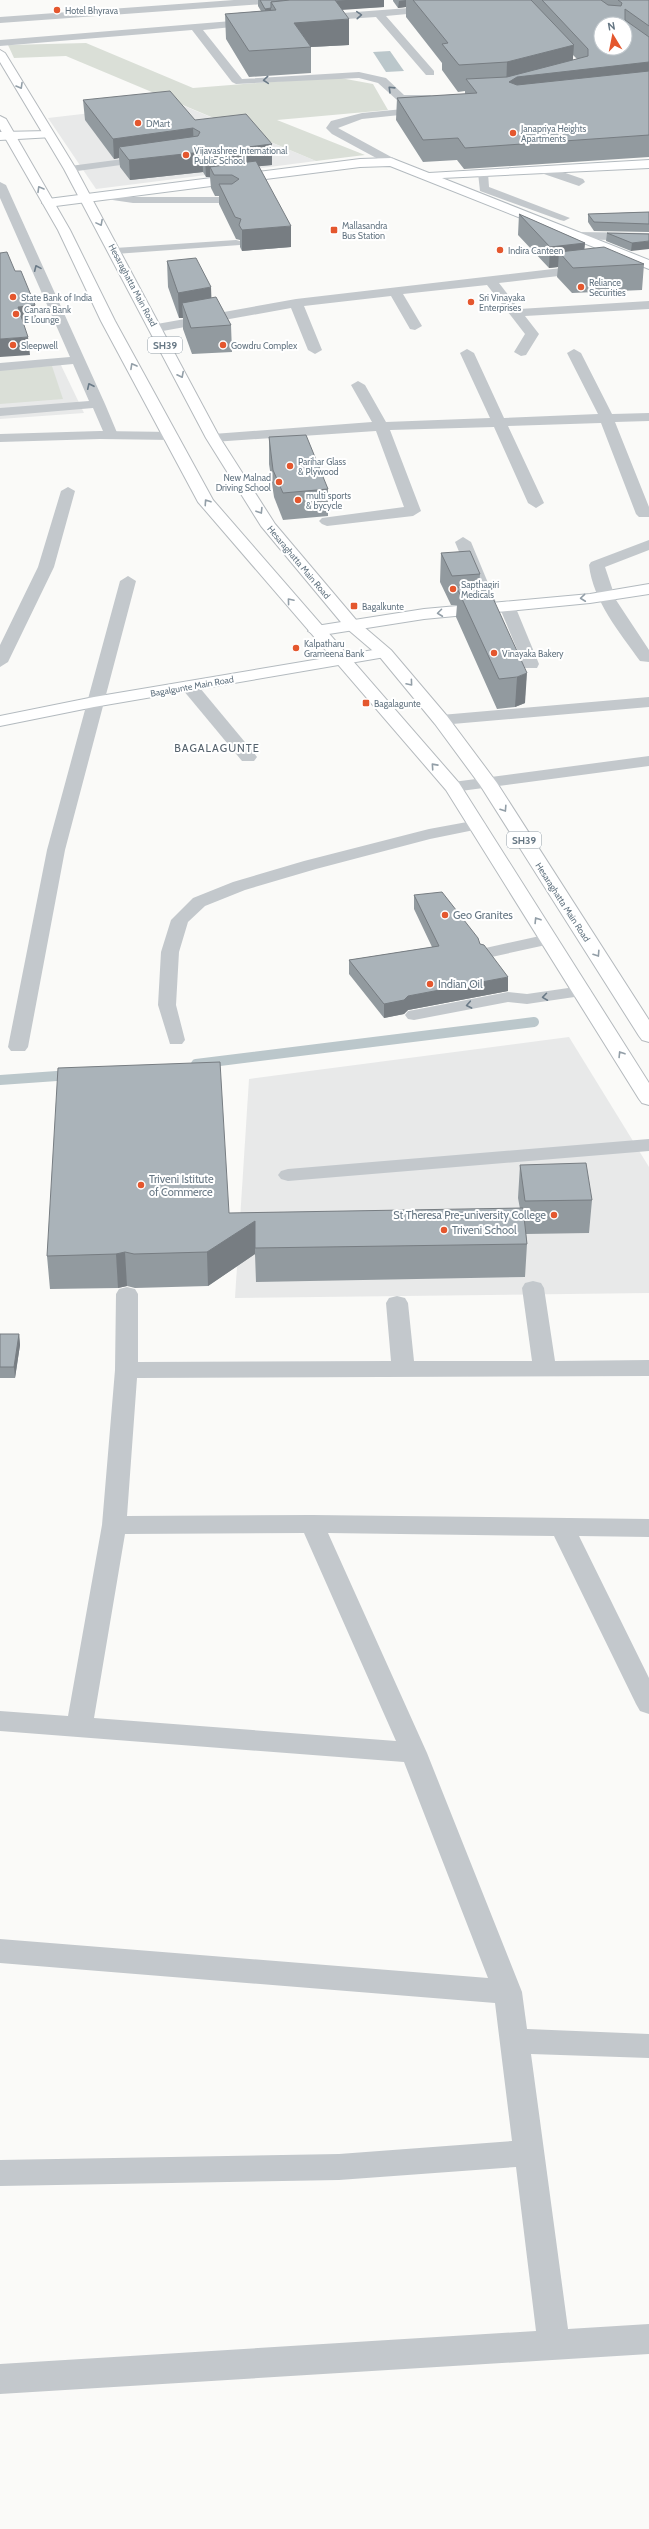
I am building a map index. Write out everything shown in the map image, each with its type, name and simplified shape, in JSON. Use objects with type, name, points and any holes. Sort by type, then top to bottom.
[{"type":"main road","name":"Hesaraghatta Main Road","points":[[0,53],[48,135],[70,169],[156,328],[213,438],[269,526],[351,624],[385,653],[441,720],[488,783],[649,1036]]},
{"type":"main road","points":[[0,119],[5,136],[48,203],[108,321],[172,436],[206,502],[340,660],[453,787],[582,991],[643,1080],[649,1099]]},
{"type":"main road","points":[[5,136],[48,135]]},
{"type":"main road","points":[[48,203],[360,163],[391,162],[646,264],[649,277]]},
{"type":"main road","points":[[427,176],[649,164]]},
{"type":"main road","points":[[316,631],[351,624],[490,607],[607,596],[649,589]]},
{"type":"main road","name":"Bagalgunte Main Road","points":[[0,721],[94,702],[385,653]]},
{"type":"street","points":[[0,20],[158,4],[277,0]]},
{"type":"street","points":[[302,19],[447,8]]},
{"type":"street","points":[[378,13],[430,73]]},
{"type":"street","points":[[0,43],[271,21]]},
{"type":"street","points":[[0,39],[153,26],[194,27]]},
{"type":"street","points":[[194,27],[236,80],[240,82],[359,75],[382,80],[401,98],[436,103],[362,116],[335,123],[332,128],[336,132],[391,162]]},
{"type":"street","points":[[546,170],[579,182]]},
{"type":"street","points":[[576,236],[649,237]]},
{"type":"street","points":[[612,266],[646,264]]},
{"type":"street","points":[[156,328],[296,303],[597,268]]},
{"type":"street","points":[[490,280],[532,334],[521,352]]},
{"type":"street","points":[[395,292],[415,326]]},
{"type":"street","points":[[296,303],[315,350]]},
{"type":"street","points":[[516,313],[649,305]]},
{"type":"street","points":[[467,353],[497,422],[536,503]]},
{"type":"street","points":[[574,353],[607,419],[644,514]]},
{"type":"street","points":[[327,521],[413,511],[381,426],[358,385]]},
{"type":"street","points":[[213,438],[381,426],[649,418]]},
{"type":"street","points":[[0,438],[111,435],[172,436]]},
{"type":"street","points":[[0,662],[46,567],[68,491]]},
{"type":"street","points":[[463,542],[490,607]]},
{"type":"street","points":[[646,658],[607,596],[597,574],[597,565],[649,545]]},
{"type":"street","points":[[18,1047],[56,850],[94,702],[128,581]]},
{"type":"street","points":[[507,606],[531,664]]},
{"type":"street","points":[[189,686],[248,757]]},
{"type":"street","points":[[441,720],[649,702]]},
{"type":"street","points":[[453,787],[649,761]]},
{"type":"street","points":[[533,1288],[545,1368]]},
{"type":"street","points":[[79,1727],[114,1526],[126,1370],[127,1294]]},
{"type":"street","points":[[397,1303],[402,1369]]},
{"type":"street","points":[[126,1370],[649,1368]]},
{"type":"street","points":[[114,1526],[312,1524],[649,1528]]},
{"type":"street","points":[[312,1524],[414,1753],[508,1992],[554,2344]]},
{"type":"street","points":[[562,1526],[649,1704]]},
{"type":"street","points":[[0,1721],[414,1753]]},
{"type":"street","points":[[0,1951],[508,1992]]},
{"type":"street","points":[[515,2041],[649,2046]]},
{"type":"street","points":[[0,2173],[339,2167],[528,2153]]},
{"type":"street","points":[[0,2379],[649,2339]]},
{"type":"lane","points":[[70,169],[154,158]]},
{"type":"lane","points":[[483,173],[484,189],[564,218]]},
{"type":"lane","points":[[0,185],[99,404],[111,435]]},
{"type":"lane","points":[[103,196],[133,200],[232,200]]},
{"type":"lane","points":[[115,251],[236,243]]},
{"type":"lane","points":[[0,367],[78,360]]},
{"type":"lane","points":[[0,412],[99,404]]},
{"type":"lane","points":[[176,1040],[167,1005],[170,952],[180,920],[199,902],[239,886],[310,865],[429,834],[478,825]]},
{"type":"lane","points":[[487,952],[549,939]]},
{"type":"lane","points":[[414,1015],[508,998],[527,999],[582,991]]},
{"type":"lane","points":[[288,1175],[649,1145]]},
{"type":"shaded area","points":[[86,43],[193,88],[335,77],[373,84],[388,110],[277,120],[365,155],[316,161],[66,56],[14,58],[8,45]]},
{"type":"shaded area","points":[[390,51],[404,71],[386,72],[373,52]]},
{"type":"shaded area","name":"Vijayashree International Public School","points":[[177,103],[316,161],[96,189],[48,118]]},
{"type":"shaded area","points":[[58,359],[84,413],[0,419],[0,364]]},
{"type":"shaded area","points":[[52,366],[63,399],[0,404],[0,370]]},
{"type":"shaded area","name":"Triveni School","points":[[569,1037],[649,1167],[649,1293],[235,1298],[249,1079]]},
{"type":"building","points":[[260,0],[290,0],[271,2],[271,8],[265,9]]},
{"type":"building","points":[[290,0],[335,0],[349,19],[294,23],[311,47],[249,51],[225,14],[276,10],[271,2]]},
{"type":"building","points":[[413,0],[531,0],[574,45],[507,62],[459,65],[442,44],[448,43]]},
{"type":"building","points":[[542,0],[601,0],[608,5],[621,6],[622,3],[618,0],[649,0],[649,26],[625,9],[625,16],[593,16],[593,56],[633,56],[633,26],[649,37],[649,62],[517,77],[509,82],[517,85],[649,71],[649,135],[465,148],[458,138],[423,140],[397,98],[477,93],[466,79],[507,77],[588,56],[588,49]]},
{"type":"building","points":[[170,91],[195,120],[246,114],[272,144],[248,147],[250,151],[205,157],[202,152],[129,160],[119,147],[198,136],[200,132],[193,128],[113,139],[83,100]]},
{"type":"building","points":[[256,161],[291,226],[242,230],[239,225],[241,219],[235,217],[219,184],[232,184],[239,179],[232,175],[214,175],[210,167]]},
{"type":"building","points":[[649,212],[649,224],[594,222],[588,214]]},
{"type":"building","points":[[519,214],[585,243],[550,247]]},
{"type":"building","points":[[607,233],[649,234],[649,241],[632,243]]},
{"type":"building","points":[[604,247],[644,264],[573,268],[559,252]]},
{"type":"building","points":[[7,252],[15,271],[21,271],[35,305],[18,307],[28,337],[0,339],[0,253]]},
{"type":"building","points":[[196,258],[211,287],[178,293],[167,261]]},
{"type":"building","points":[[216,297],[231,325],[191,328],[182,303]]},
{"type":"building","points":[[306,435],[328,489],[283,493],[273,470],[269,437]]},
{"type":"building","points":[[470,551],[480,574],[452,576],[441,553]]},
{"type":"building","points":[[487,585],[527,673],[517,677],[499,679],[457,588]]},
{"type":"building","points":[[442,892],[478,938],[480,944],[484,945],[508,977],[408,996],[404,1000],[384,1004],[349,960],[439,946],[414,895]]},
{"type":"building","name":"Triveni Istitute of Commerce","points":[[220,1062],[229,1213],[523,1208],[527,1244],[255,1248],[255,1221],[207,1252],[134,1254],[125,1252],[116,1254],[47,1256],[58,1068]]},
{"type":"building","points":[[586,1163],[592,1200],[525,1201],[520,1165]]},
{"type":"building","points":[[0,1334],[19,1334],[14,1367],[0,1367]]},
{"type":"waterway","points":[[196,1064],[534,1022]]},
{"type":"waterway","points":[[0,1080],[71,1075]]},
{"type":"place","name":"Hotel Bhyrava","points":[[57,10]]},
{"type":"place","name":"DMart","points":[[138,123]]},
{"type":"place","name":"Janapriya Heights Apartments","points":[[513,133]]},
{"type":"place","name":"Vijayashree International Public School","points":[[186,155]]},
{"type":"place","name":"Mallasandra Bus Station","points":[[334,230]]},
{"type":"place","name":"Indira Canteen","points":[[500,250]]},
{"type":"place","name":"Reliance Securities","points":[[581,287]]},
{"type":"place","name":"State Bank of India","points":[[13,297]]},
{"type":"place","name":"Sri Vinayaka Enterprises","points":[[471,302]]},
{"type":"place","name":"Canara Bank E Lounge","points":[[16,314]]},
{"type":"place","name":"Sleepwell","points":[[13,345]]},
{"type":"place","name":"Gowdru Complex","points":[[223,345]]},
{"type":"place","name":"Parihar Glass & Plywood","points":[[290,466]]},
{"type":"place","name":"New Malnad Driving School","points":[[279,482]]},
{"type":"place","name":"multi sports & bycycle","points":[[298,500]]},
{"type":"place","name":"Sapthagiri Medicals","points":[[453,589]]},
{"type":"place","name":"Bagalkunte","points":[[354,606]]},
{"type":"place","name":"Kalpatharu Grameena Bank","points":[[296,648]]},
{"type":"place","name":"Vinayaka Bakery","points":[[494,653]]},
{"type":"place","name":"Bagalagunte","points":[[366,703]]},
{"type":"place","name":"Geo Granites","points":[[445,915]]},
{"type":"place","name":"Indian Oil","points":[[430,984]]},
{"type":"place","name":"Triveni Istitute of Commerce","points":[[141,1185]]},
{"type":"place","name":"St Theresa Pre-university College","points":[[554,1215]]},
{"type":"place","name":"Triveni School","points":[[444,1230]]},
{"type":"district","name":"BAGALAGUNTE","points":[[217,748]]}]
